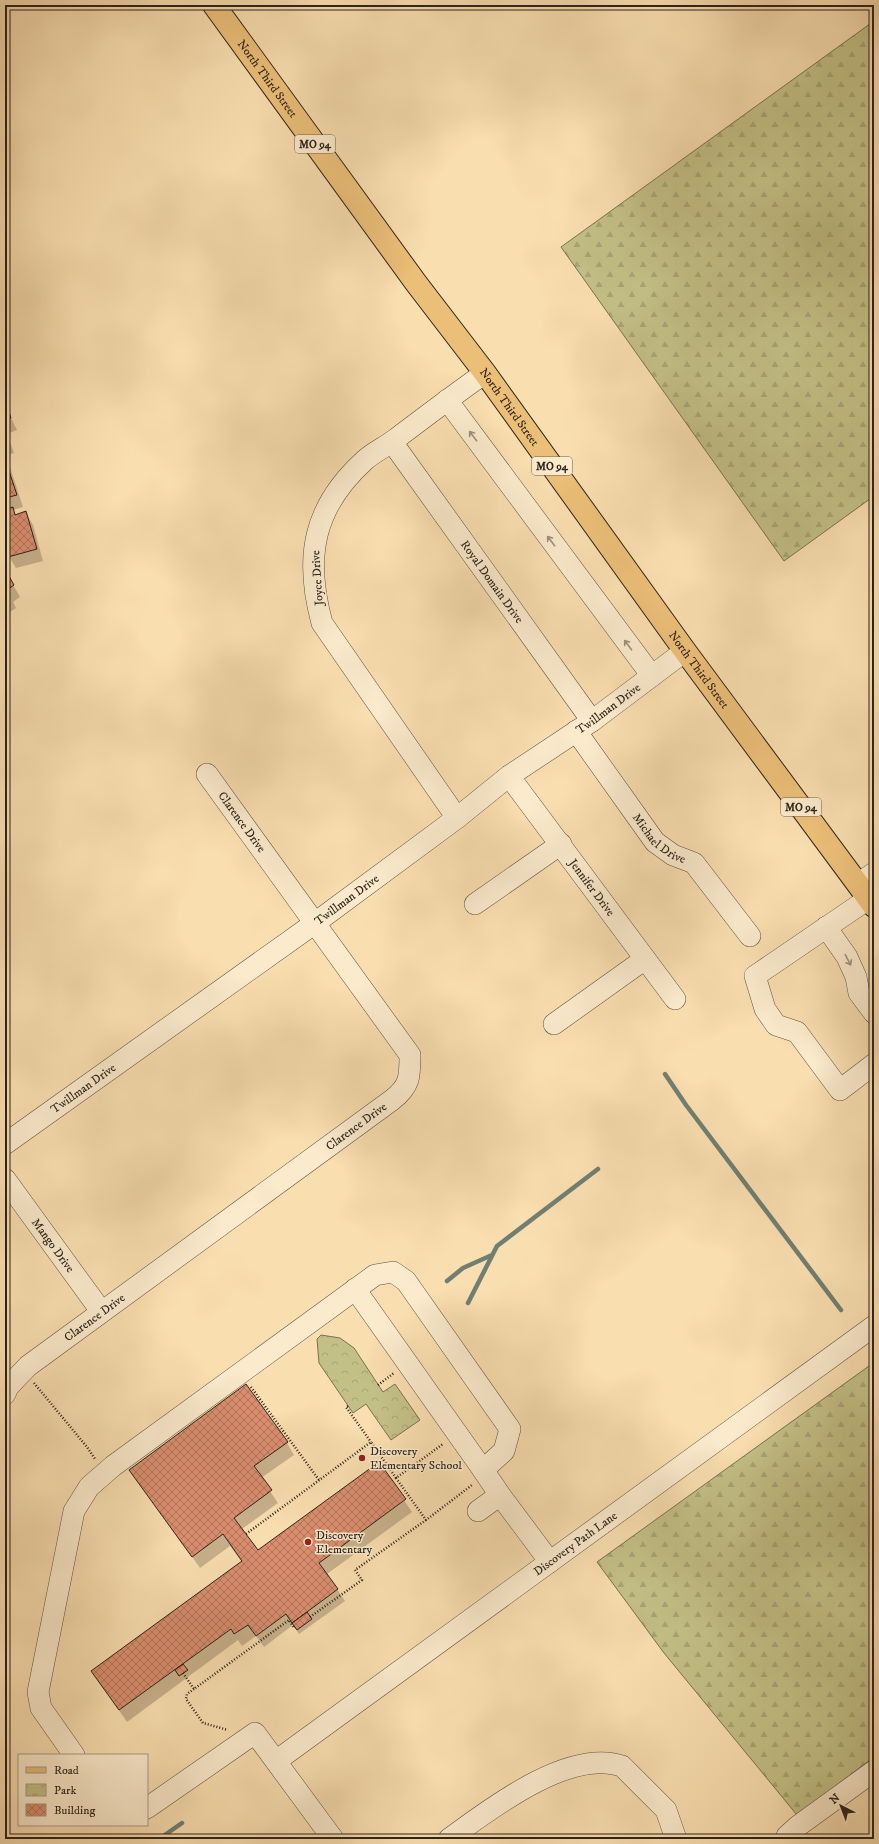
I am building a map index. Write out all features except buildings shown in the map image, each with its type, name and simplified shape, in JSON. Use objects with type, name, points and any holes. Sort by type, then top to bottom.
[{"type":"main road","name":"North Third Street","points":[[214,5],[416,283],[485,373],[685,651],[869,890]]},
{"type":"street","name":"Joyce Drive","points":[[457,818],[322,623],[316,602],[313,557],[315,538],[329,502],[341,486],[365,460],[392,442],[485,373]]},
{"type":"street","points":[[447,400],[652,676]]},
{"type":"street","name":"Royal Domain Drive","points":[[392,442],[584,726]]},
{"type":"street","name":"Twillman Drive","points":[[5,1144],[315,923],[457,818],[509,776],[584,726],[685,651]]},
{"type":"street","name":"Michael Drive","points":[[584,726],[655,842],[673,855],[694,863],[750,936]]},
{"type":"street","name":"Clarence Drive","points":[[5,1394],[8,1387],[24,1370],[101,1311],[392,1100],[408,1086],[410,1055],[207,774]]},
{"type":"street","name":"Jennifer Drive","points":[[509,776],[675,999]]},
{"type":"street","points":[[475,904],[560,844]]},
{"type":"street","points":[[869,890],[826,927],[755,976],[765,1009],[776,1025],[797,1032],[840,1090],[874,1064]]},
{"type":"street","points":[[826,927],[847,957],[856,977],[858,993],[874,1013]]},
{"type":"street","points":[[554,1024],[645,959]]},
{"type":"street","name":"Mango Drive","points":[[5,1179],[101,1311]]},
{"type":"street","points":[[73,1754],[41,1708],[38,1692],[74,1511],[90,1487],[113,1466],[375,1275],[393,1272],[406,1281],[510,1429],[504,1451],[480,1476]]},
{"type":"street","points":[[355,1289],[480,1476],[500,1495],[550,1562]]},
{"type":"street","name":"Discovery Path Lane","points":[[276,1761],[874,1326]]},
{"type":"street","points":[[478,1511],[500,1495]]},
{"type":"street","points":[[148,1807],[255,1733],[333,1839]]},
{"type":"street","points":[[449,1839],[539,1780],[581,1764],[615,1764],[622,1766],[666,1810],[676,1839]]},
{"type":"street","points":[[787,1839],[787,1836],[798,1826],[874,1770]]},
{"type":"path","points":[[24,1370],[87,1447],[95,1460]]},
{"type":"path","points":[[378,1385],[396,1372]]},
{"type":"path","points":[[250,1385],[319,1480]]},
{"type":"path","points":[[348,1406],[346,1407],[426,1520]]},
{"type":"path","points":[[396,1478],[447,1441]]},
{"type":"path","points":[[246,1534],[371,1442]]},
{"type":"path","points":[[310,1617],[362,1580],[354,1570],[426,1520],[480,1476]]},
{"type":"path","points":[[230,1730],[204,1723],[186,1699],[187,1694],[288,1620],[295,1627]]},
{"type":"path","points":[[183,1673],[194,1689]]},
{"type":"green space","points":[[874,21],[874,496],[784,561],[561,247]]},
{"type":"green space","points":[[321,1335],[340,1338],[354,1348],[383,1392],[395,1384],[420,1420],[391,1440],[366,1404],[353,1413],[319,1363],[317,1339]]},
{"type":"green space","points":[[869,1366],[874,1372],[874,1757],[797,1815],[664,1653],[597,1562]]},
{"type":"waterway","points":[[665,1074],[686,1105],[841,1310]]},
{"type":"waterway","points":[[468,1303],[497,1246],[598,1169]]},
{"type":"waterway","points":[[447,1281],[463,1268],[492,1255]]},
{"type":"waterway","points":[[159,1839],[182,1823]]},
{"type":"place","name":"Discovery Elementary School","points":[[362,1458]]},
{"type":"place","name":"Discovery Elementary","points":[[308,1542]]}]
